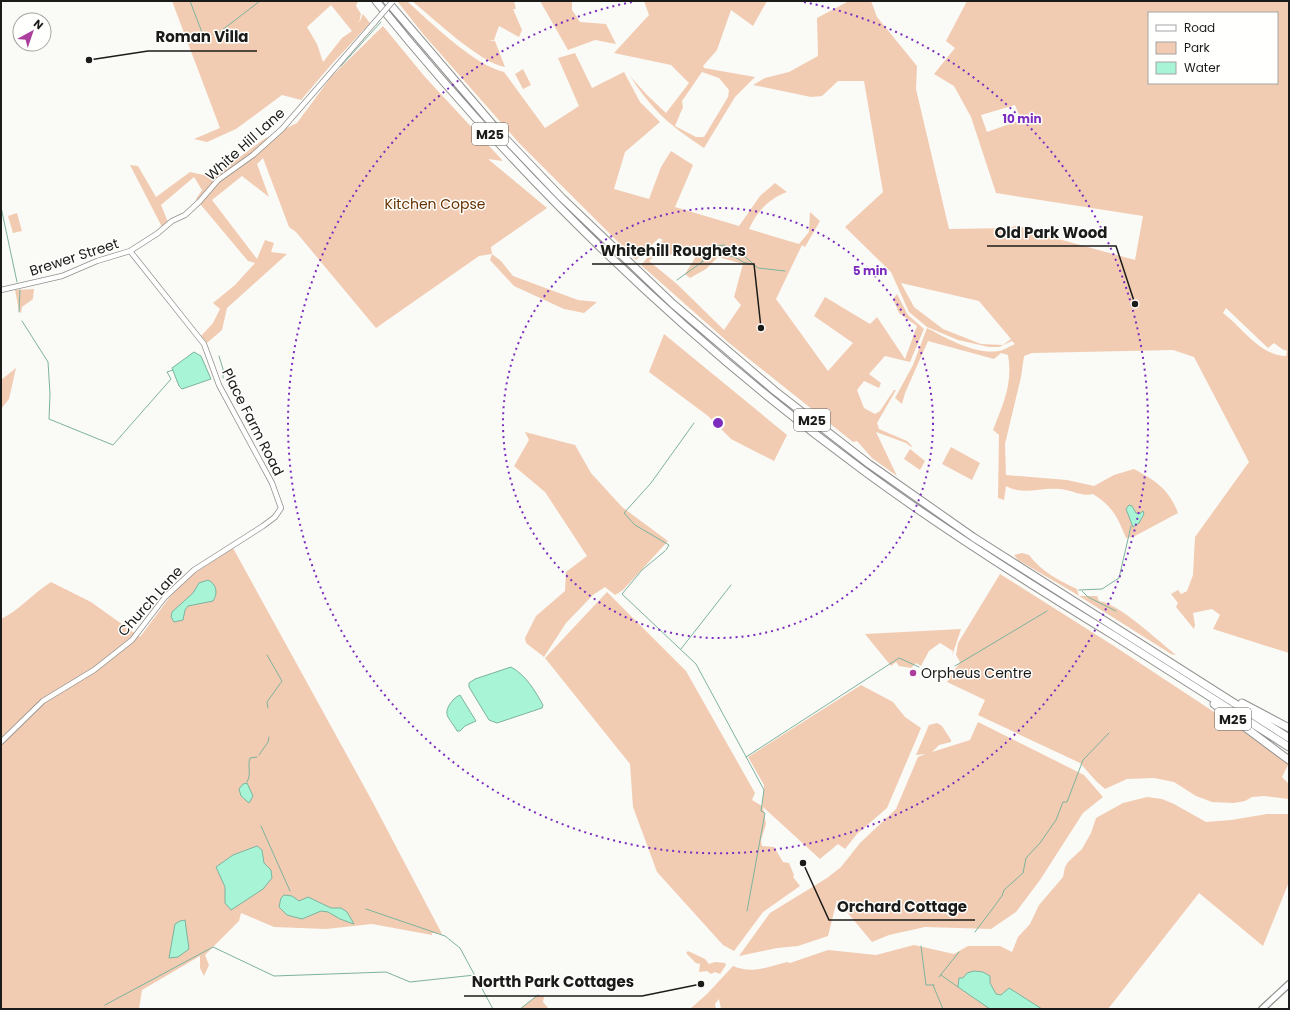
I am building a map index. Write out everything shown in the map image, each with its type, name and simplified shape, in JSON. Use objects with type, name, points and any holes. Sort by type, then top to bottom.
[{"type":"highway","name":"M25","points":[[376,1],[447,87],[525,172],[598,246],[703,343],[801,423],[926,515],[996,562],[1289,747]]},
{"type":"highway","name":"M25","points":[[387,1],[484,116],[548,184],[634,268],[739,362],[851,450],[927,506],[1010,561],[1289,738]]},
{"type":"highway","name":"M25","points":[[1179,677],[1289,760]]},
{"type":"highway","name":"M25","points":[[1196,678],[1289,728]]},
{"type":"main road","points":[[1262,1009],[1289,984]]},
{"type":"street","name":"White Hill Lane","points":[[130,251],[172,222],[185,215],[218,180],[253,155],[282,129],[393,1]]},
{"type":"street","name":"Brewer Street","points":[[1,290],[62,276],[97,261],[130,251]]},
{"type":"street","name":"Place Farm Road","points":[[130,251],[204,344],[219,385],[272,483],[282,508]]},
{"type":"street","name":"Church Lane","points":[[1,742],[43,701],[94,670],[132,640],[165,597],[194,570],[263,526],[275,517],[282,508]]},
{"type":"green space","points":[[172,1],[358,1],[356,6],[361,14],[359,23],[363,14],[370,23],[301,100],[282,95],[236,129],[207,142],[194,139],[220,128]],"holes":[[[331,5],[352,31],[342,38],[323,62],[317,44],[307,27]]]},
{"type":"green space","points":[[397,1],[407,1],[466,52],[492,68],[504,72],[545,128],[579,106],[558,58],[575,53],[592,88],[624,72],[640,102],[660,122],[625,152],[614,189],[649,199],[661,167],[671,151],[693,165],[675,207],[739,226],[760,196],[775,183],[787,192],[769,202],[756,217],[749,229],[799,244],[809,232],[810,212],[820,221],[805,247],[802,245],[776,299],[828,371],[853,343],[814,316],[825,297],[870,324],[877,317],[905,359],[917,326],[899,313],[893,299],[897,294],[908,315],[924,329],[910,362],[885,356],[869,374],[881,383],[879,388],[864,381],[857,390],[864,408],[875,414],[880,411],[894,390],[896,390],[877,423],[879,429],[907,441],[912,446],[911,447],[906,443],[876,432],[897,476],[872,458],[857,441],[853,442],[729,343],[641,265],[663,240],[659,238],[636,260],[519,143],[424,35]],"holes":[[[656,254],[692,255],[695,258],[685,274],[690,278],[706,269],[718,257],[743,264],[734,297],[741,305],[724,330],[677,284],[649,261]]]},
{"type":"green space","points":[[412,1],[514,1],[516,9],[513,9],[522,30],[519,37],[499,26],[494,40],[488,40],[495,41],[505,67],[495,64],[470,49]]},
{"type":"green space","points":[[540,1],[572,1],[572,10],[580,22],[606,24],[616,44],[595,40],[568,50]]},
{"type":"green space","points":[[644,1],[767,1],[753,26],[731,10],[717,50],[703,66],[704,68],[755,77],[735,97],[704,148],[681,132],[662,116],[646,99],[630,76],[666,113],[689,83],[671,65],[614,53],[649,15]],"holes":[[[702,72],[719,78],[729,90],[728,97],[704,137],[696,137],[675,126],[683,107],[682,101]]]},
{"type":"green space","points":[[849,1],[871,1],[877,17],[917,66],[916,89],[949,229],[1009,228],[1018,225],[1033,232],[1135,260],[1143,216],[996,193],[971,117],[954,86],[934,74],[955,48],[946,41],[967,1],[1289,1],[1289,653],[1213,629],[1220,615],[1212,609],[1193,613],[1195,625],[1194,629],[1176,607],[1178,603],[1171,594],[1178,590],[1181,594],[1187,591],[1193,575],[1195,537],[1249,462],[1194,357],[1173,350],[1032,353],[1024,356],[1021,377],[1005,444],[1006,475],[1067,480],[1094,486],[1114,475],[1134,469],[1161,486],[1170,498],[1178,513],[1133,537],[1126,538],[1114,513],[1105,503],[1093,494],[1080,494],[1059,489],[1026,491],[1013,489],[1006,486],[1004,500],[998,498],[999,435],[993,430],[1008,385],[1008,355],[1001,353],[994,359],[928,341],[905,393],[902,404],[895,398],[913,365],[927,328],[961,345],[989,352],[1000,351],[1015,344],[1012,341],[999,347],[989,347],[958,340],[927,327],[909,312],[891,272],[845,227],[883,192],[864,81],[838,81],[822,96],[811,97],[753,85],[765,78],[789,72],[818,56],[817,18]],"holes":[[[1015,105],[1021,120],[987,132],[981,115]],[[901,283],[979,301],[1011,339],[1003,345],[981,344],[943,329],[914,307]],[[1226,308],[1268,348],[1274,343],[1287,351],[1286,356],[1276,354],[1259,346],[1223,313]]]},
{"type":"green space","name":"Kitchen Copse","points":[[383,26],[425,77],[503,161],[488,159],[547,208],[491,247],[492,254],[479,256],[376,328],[296,232],[289,227],[263,158],[257,164],[269,197],[242,176],[212,200],[257,259],[265,240],[274,243],[271,252],[287,254],[227,308],[222,330],[207,343],[201,336],[213,323],[220,309],[213,303],[235,285],[255,263],[248,261],[196,199],[202,190],[194,177],[161,205],[168,222],[162,227],[130,165],[138,166],[156,197],[190,172],[213,177],[264,139],[297,123],[331,77]]},
{"type":"green space","points":[[523,69],[531,85],[523,89],[515,74]]},
{"type":"green space","points":[[17,213],[22,231],[13,233],[8,216]]},
{"type":"green space","points":[[492,254],[501,261],[513,276],[578,300],[597,302],[584,313],[564,309],[514,286],[490,260]]},
{"type":"green space","points":[[34,289],[33,299],[22,307],[21,313],[19,311],[15,290]]},
{"type":"green space","points":[[664,334],[787,435],[774,461],[731,439],[708,416],[649,372]]},
{"type":"green space","points":[[16,368],[9,399],[1,409],[1,380]]},
{"type":"green space","points":[[525,432],[575,445],[591,473],[622,507],[668,541],[623,590],[615,595],[605,587],[593,595],[566,623],[544,657],[526,643],[525,638],[536,616],[565,591],[566,572],[587,556],[545,492],[514,466],[529,440]]},
{"type":"green space","points":[[951,447],[980,463],[972,480],[942,464]]},
{"type":"green space","points":[[910,449],[925,461],[920,470],[904,459]]},
{"type":"green space","points":[[233,548],[371,799],[442,934],[432,933],[432,935],[372,924],[326,929],[274,927],[241,913],[239,921],[205,955],[209,965],[204,976],[200,968],[200,956],[142,990],[139,1009],[1,1009],[1,619],[14,611],[51,582],[91,602],[140,637],[169,598],[186,579]],"holes":[[[257,846],[262,850],[264,863],[271,870],[225,903],[225,887]]]},
{"type":"green space","points":[[1022,553],[1029,555],[1039,566],[1051,575],[1077,589],[1079,596],[1018,560],[1014,555]]},
{"type":"green space","points":[[1000,574],[1114,646],[1289,763],[1282,777],[1289,784],[1289,799],[1264,796],[1252,797],[1245,801],[1234,803],[1212,802],[1196,796],[1174,782],[1154,778],[1127,779],[1105,789],[1080,763],[978,715],[985,700],[947,682],[960,662],[956,655],[958,643]]},
{"type":"green space","points":[[607,592],[686,671],[755,793],[752,800],[762,806],[764,785],[748,757],[861,685],[893,702],[905,717],[921,728],[887,808],[857,834],[845,849],[838,844],[820,859],[763,807],[766,824],[761,840],[762,846],[774,847],[783,862],[789,863],[794,875],[793,877],[800,886],[763,912],[734,951],[723,945],[657,872],[633,807],[630,764],[545,658]]},
{"type":"green space","points":[[1079,596],[1097,596],[1099,601],[1108,604],[1128,616],[1176,655],[1171,654]]},
{"type":"green space","points":[[961,629],[952,656],[953,651],[940,643],[929,651],[921,666],[916,663],[911,668],[899,666],[896,662],[891,666],[865,634]]},
{"type":"green space","points":[[978,722],[1084,775],[1103,797],[1083,813],[1040,880],[1016,912],[991,929],[925,927],[889,935],[872,942],[837,900],[828,936],[798,946],[777,948],[739,956],[770,913],[827,878],[841,867],[860,843],[896,809],[918,757],[926,754],[916,755],[929,725],[937,723],[942,726],[951,740],[951,742],[939,745],[932,752],[970,740]]},
{"type":"green space","points":[[1147,797],[1162,799],[1174,804],[1206,822],[1231,820],[1267,814],[1289,814],[1289,882],[1263,946],[1199,893],[1108,1009],[721,1009],[719,999],[715,1004],[716,1009],[690,1009],[707,994],[733,966],[753,970],[767,968],[787,962],[790,963],[828,950],[876,955],[914,945],[954,954],[968,946],[1000,946],[1012,952],[1018,937],[1030,924],[1039,905],[1063,877],[1065,867],[1068,862],[1082,849],[1091,833],[1096,818],[1123,803]]},
{"type":"green space","points":[[688,951],[705,959],[709,964],[715,962],[725,963],[726,965],[720,974],[715,972],[711,974],[707,971],[699,972],[700,964],[696,963],[686,953]]},
{"type":"green space","points":[[538,995],[544,997],[543,1002],[549,1009],[520,1009]]},
{"type":"water","points":[[194,352],[201,356],[211,379],[182,389],[179,386],[172,368]]},
{"type":"water","points":[[1129,505],[1132,506],[1136,513],[1139,514],[1143,511],[1144,514],[1139,523],[1133,527],[1126,509]]},
{"type":"water","points":[[208,580],[216,589],[216,595],[213,601],[188,606],[185,610],[183,620],[174,622],[171,617],[172,612],[193,593],[199,583]]},
{"type":"water","points":[[511,667],[526,679],[543,705],[542,708],[497,723],[489,720],[469,687],[469,683],[475,679]]},
{"type":"water","points":[[460,695],[476,721],[465,726],[460,731],[457,731],[448,718],[447,712],[452,701]]},
{"type":"water","points":[[247,783],[253,796],[249,803],[241,796],[239,789],[243,784]]},
{"type":"water","points":[[257,846],[262,850],[264,863],[271,870],[272,878],[263,889],[231,910],[225,903],[225,887],[216,867],[233,855]]},
{"type":"water","points":[[284,895],[292,896],[299,901],[308,897],[331,908],[341,908],[347,912],[354,924],[340,919],[328,912],[321,911],[302,919],[287,915],[279,907],[281,898]]},
{"type":"water","points":[[185,920],[189,949],[178,957],[169,958],[175,924]]},
{"type":"water","points":[[974,971],[983,972],[990,976],[990,983],[996,994],[1001,995],[1009,988],[1042,1009],[990,1009],[958,987],[959,978],[963,978],[967,973]]},
{"type":"waterway","points":[[190,1],[206,43],[210,39]]},
{"type":"waterway","points":[[217,34],[260,1]]},
{"type":"waterway","points":[[341,66],[381,22]]},
{"type":"waterway","points":[[1,207],[17,282]]},
{"type":"waterway","points":[[677,280],[702,262],[704,253],[713,246],[724,245],[744,256],[758,268],[785,271]]},
{"type":"waterway","points":[[702,262],[715,253],[735,257],[743,262],[754,265]]},
{"type":"waterway","points":[[19,312],[20,290]]},
{"type":"waterway","points":[[22,321],[48,362],[50,394],[49,419],[113,445],[171,379],[167,372],[173,370]]},
{"type":"waterway","points":[[219,356],[223,369],[223,378]]},
{"type":"waterway","points":[[666,550],[669,545],[635,525],[624,513],[651,483],[694,423]]},
{"type":"waterway","points":[[1079,590],[1102,589],[1119,578],[1131,526]]},
{"type":"waterway","points":[[665,551],[642,570],[622,594],[696,664],[764,790],[761,811],[765,813],[747,911]]},
{"type":"waterway","points":[[681,649],[731,585]]},
{"type":"waterway","points":[[1082,591],[1088,597],[1116,611]]},
{"type":"waterway","points":[[955,666],[1047,611]]},
{"type":"waterway","points":[[267,655],[282,681],[267,702],[268,708]]},
{"type":"waterway","points":[[746,757],[899,658],[919,667]]},
{"type":"waterway","points":[[975,932],[1002,896],[1004,890],[1023,873],[1026,858],[1040,843],[1056,820],[1063,802],[1067,802],[1083,760],[1109,733]]},
{"type":"waterway","points":[[259,755],[268,742],[269,737]]},
{"type":"waterway","points":[[247,782],[249,776],[250,758],[257,757]]},
{"type":"waterway","points":[[261,826],[290,891]]},
{"type":"waterway","points":[[366,909],[445,936],[460,948],[493,1009]]},
{"type":"waterway","points":[[921,946],[926,985],[933,985]]},
{"type":"waterway","points":[[105,1005],[213,947],[274,976],[386,972],[410,982],[475,975]]},
{"type":"waterway","points":[[939,977],[959,952]]},
{"type":"waterway","points":[[941,975],[958,987]]},
{"type":"waterway","points":[[934,985],[943,1009]]},
{"type":"waterway","points":[[520,1009],[538,995]]},
{"type":"place","name":"Roman Villa","points":[[89,60]]},
{"type":"place","name":"Old Park Wood","points":[[1135,304]]},
{"type":"place","name":"Whitehill Roughets","points":[[761,328]]},
{"type":"place","name":"Orpheus Centre","points":[[913,673]]},
{"type":"place","name":"Orchard Cottage","points":[[803,863]]},
{"type":"place","name":"Nortth Park Cottages","points":[[701,984]]}]
